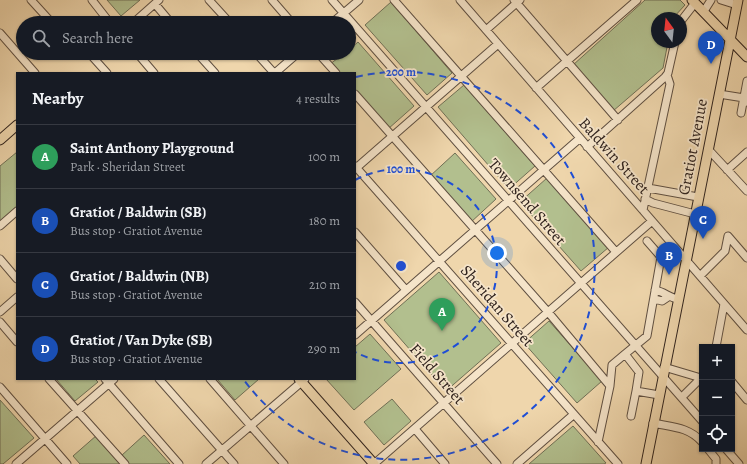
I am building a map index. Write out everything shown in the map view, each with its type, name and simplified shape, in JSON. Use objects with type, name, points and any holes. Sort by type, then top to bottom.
[{"type":"main road","points":[[694,2],[747,57]]},
{"type":"main road","name":"Gratiot Avenue","points":[[646,464],[663,371],[673,298],[686,259],[737,3]]},
{"type":"main road","points":[[0,140],[16,126]]},
{"type":"main road","points":[[302,380],[374,464]]},
{"type":"street","points":[[31,0],[46,16]]},
{"type":"street","points":[[92,0],[105,16]]},
{"type":"street","points":[[209,0],[224,16]]},
{"type":"street","points":[[272,0],[286,16]]},
{"type":"street","name":"Townsend Street","points":[[332,0],[346,16]]},
{"type":"street","points":[[340,16],[358,0]]},
{"type":"street","points":[[396,0],[461,77],[616,252]]},
{"type":"street","name":"Baldwin Street","points":[[460,0],[579,139],[747,330]]},
{"type":"street","points":[[536,88],[637,0]]},
{"type":"street","points":[[704,11],[711,0]]},
{"type":"street","points":[[721,0],[737,3]]},
{"type":"street","points":[[486,30],[517,1],[566,62],[618,120]]},
{"type":"street","points":[[141,16],[157,2],[166,16]]},
{"type":"street","points":[[687,12],[694,2]]},
{"type":"street","name":"Townsend Street","points":[[356,28],[635,346],[663,371],[699,417]]},
{"type":"street","points":[[0,33],[16,51]]},
{"type":"street","points":[[356,167],[498,44]]},
{"type":"street","points":[[647,216],[645,199],[670,84],[667,75],[674,48]]},
{"type":"street","points":[[24,60],[34,72]]},
{"type":"street","points":[[95,60],[105,72]]},
{"type":"street","points":[[142,60],[153,72]]},
{"type":"street","points":[[203,60],[214,72]]},
{"type":"street","points":[[263,60],[274,72]]},
{"type":"street","points":[[276,72],[290,60]]},
{"type":"street","points":[[324,60],[335,72]]},
{"type":"street","points":[[587,147],[667,75]]},
{"type":"street","points":[[741,114],[745,101],[747,85]]},
{"type":"street","points":[[719,94],[745,101]]},
{"type":"street","points":[[356,95],[474,231],[548,312],[610,386]]},
{"type":"street","points":[[356,334],[579,139]]},
{"type":"street","points":[[708,149],[747,191]]},
{"type":"street","points":[[727,170],[747,152]]},
{"type":"street","name":"Sheridan Street","points":[[356,169],[598,442],[613,462]]},
{"type":"street","points":[[648,188],[698,196]]},
{"type":"street","points":[[645,199],[653,203],[694,214]]},
{"type":"street","points":[[374,464],[616,252],[647,216],[653,203]]},
{"type":"street","points":[[0,226],[16,212]]},
{"type":"street","points":[[356,233],[406,290]]},
{"type":"street","points":[[700,276],[725,251],[728,236],[747,258]]},
{"type":"street","points":[[598,442],[610,386],[612,365],[647,336],[661,257],[647,241]]},
{"type":"street","points":[[0,259],[16,278]]},
{"type":"street","points":[[656,290],[664,292],[673,298]]},
{"type":"street","points":[[0,312],[16,298]]},
{"type":"street","points":[[654,299],[662,301],[673,298]]},
{"type":"street","name":"Field Street","points":[[356,303],[497,464]]},
{"type":"street","points":[[717,344],[724,304]]},
{"type":"street","points":[[0,322],[16,341]]},
{"type":"street","points":[[625,354],[639,372],[631,416]]},
{"type":"street","points":[[663,371],[701,378],[682,397]]},
{"type":"street","points":[[50,380],[125,464]]},
{"type":"street","points":[[16,464],[77,411],[109,380],[179,464]]},
{"type":"street","points":[[160,380],[234,464]]},
{"type":"street","points":[[211,380],[284,464]]},
{"type":"street","points":[[206,464],[302,380]]},
{"type":"street","points":[[735,386],[747,400]]},
{"type":"street","points":[[0,387],[67,464]]},
{"type":"street","points":[[636,391],[659,395]]},
{"type":"street","points":[[517,464],[573,415]]},
{"type":"street","points":[[653,423],[686,429],[699,438]]},
{"type":"street","points":[[415,429],[445,464]]},
{"type":"street","points":[[710,452],[716,459],[716,464]]},
{"type":"street","points":[[729,452],[739,464]]},
{"type":"green space","points":[[107,0],[140,0],[121,16]]},
{"type":"green space","points":[[645,0],[680,0],[685,5],[679,12],[651,12],[651,48],[667,48],[663,68],[613,111],[573,65]]},
{"type":"green space","points":[[391,2],[452,73],[427,95],[365,25]]},
{"type":"green space","points":[[358,42],[414,106],[388,129],[356,93],[356,72],[337,72],[330,64],[335,60],[356,60],[356,44]]},
{"type":"green space","points":[[464,85],[535,166],[509,189],[438,107]]},
{"type":"green space","points":[[16,153],[16,213],[0,226],[0,166]]},
{"type":"green space","points":[[455,153],[496,199],[470,223],[429,177]]},
{"type":"green space","points":[[547,178],[609,247],[581,271],[520,202]]},
{"type":"green space","points":[[439,272],[501,343],[446,391],[384,320]]},
{"type":"green space","points":[[549,321],[602,381],[577,403],[524,343]]},
{"type":"green space","points":[[370,334],[401,369],[354,410],[327,380],[356,380],[356,346]]},
{"type":"green space","points":[[57,380],[96,380],[98,382],[75,401]]},
{"type":"green space","points":[[218,380],[258,380],[235,400]]},
{"type":"green space","points":[[392,399],[411,421],[384,445],[364,422]]},
{"type":"green space","points":[[0,400],[34,438],[3,464],[0,464]]},
{"type":"green space","points":[[573,426],[606,463],[529,464]]},
{"type":"green space","points":[[97,435],[122,464],[80,464],[73,456]]},
{"type":"green space","points":[[144,435],[170,464],[128,464],[121,456]]},
{"type":"place","name":"Gratiot / Van Dyke (SB)","points":[[711,64]]},
{"type":"place","name":"Gratiot / Baldwin (NB)","points":[[703,239]]},
{"type":"place","name":"Gratiot / Baldwin (SB)","points":[[669,275]]},
{"type":"place","name":"Saint Anthony Playground","points":[[442,331]]}]
